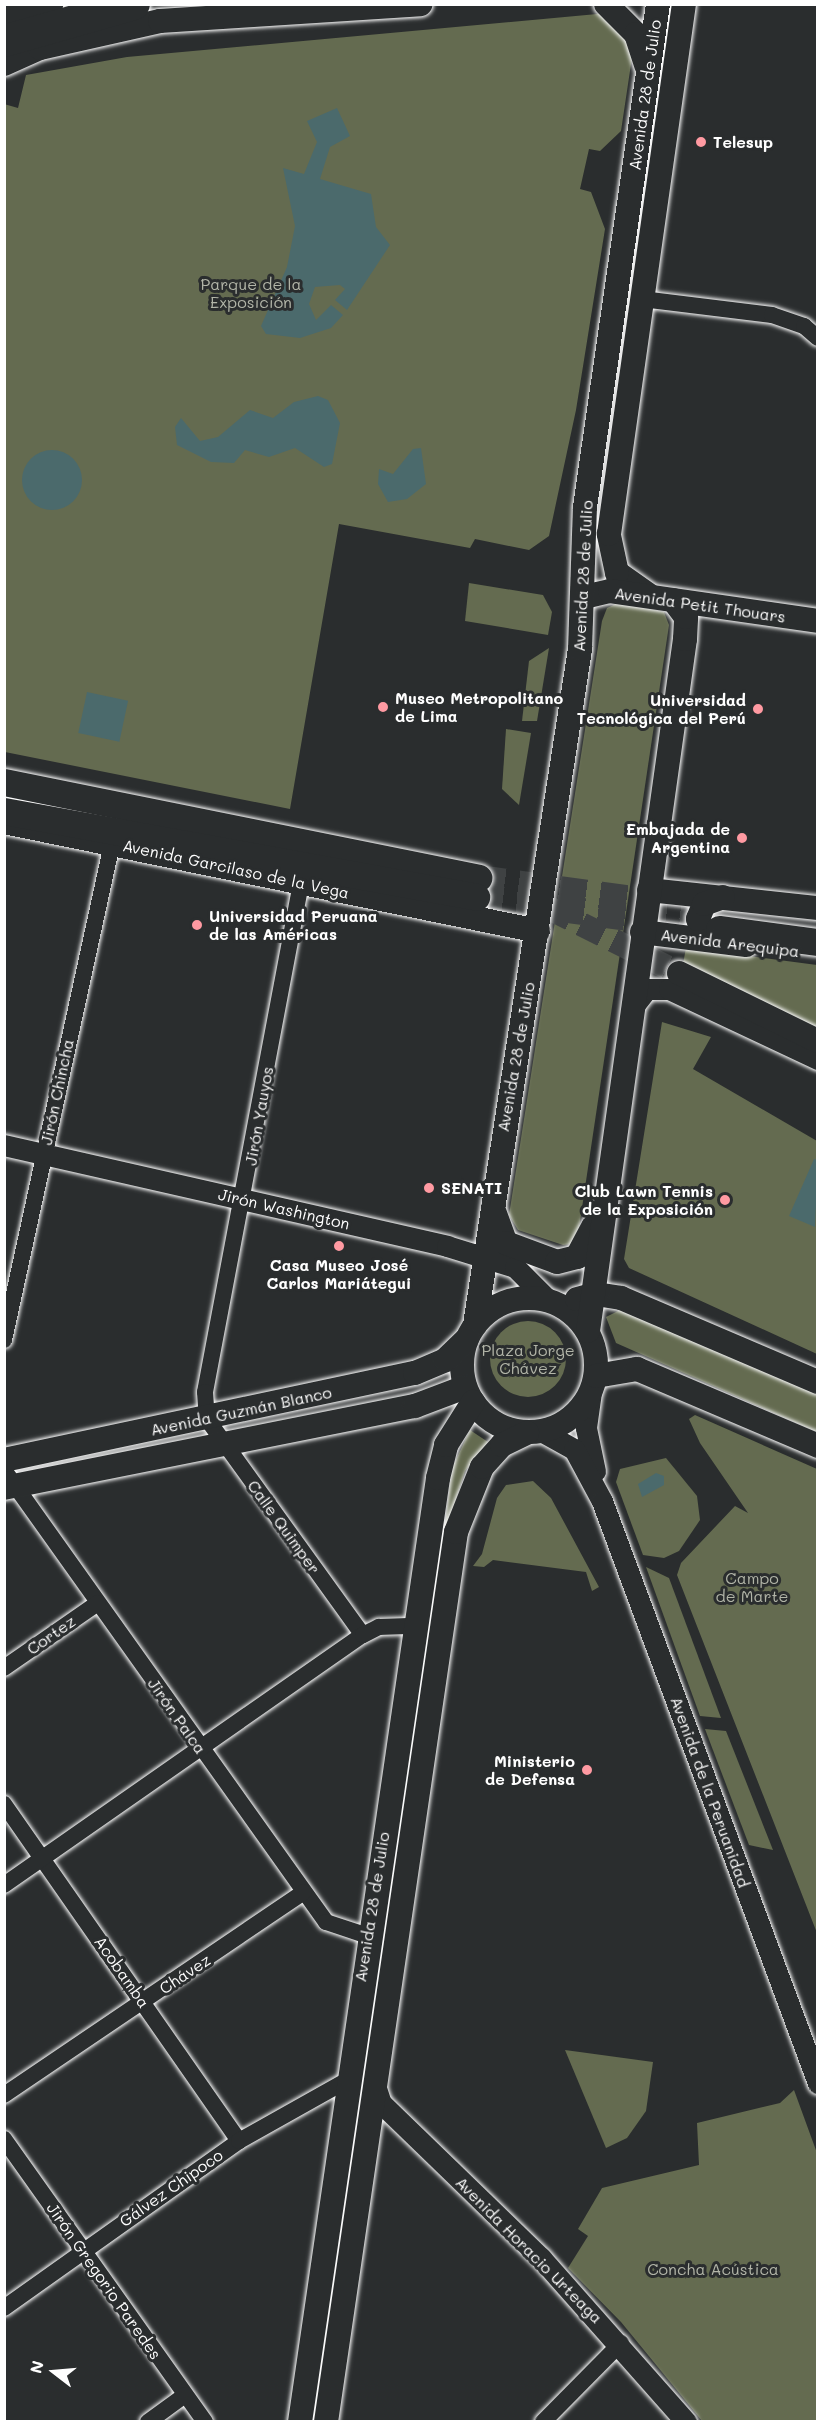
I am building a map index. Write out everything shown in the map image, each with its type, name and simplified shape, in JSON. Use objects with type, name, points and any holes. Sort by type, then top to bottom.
[{"type":"highway","points":[[4,12],[47,4]]},
{"type":"highway","points":[[4,41],[134,4]]},
{"type":"main road","points":[[4,64],[40,48],[160,21],[420,4]]},
{"type":"main road","points":[[606,4],[636,34],[647,82]]},
{"type":"main road","name":"Avenida 28 de Julio","points":[[471,1332],[537,931],[584,597],[585,507],[658,4]]},
{"type":"main road","name":"Avenida 28 de Julio","points":[[649,596],[617,573],[609,540],[684,4]]},
{"type":"main road","name":"Avenida Petit Thouars","points":[[584,597],[603,591],[818,621]]},
{"type":"main road","points":[[594,1384],[588,1331],[591,1295],[603,1196],[686,623],[673,600]]},
{"type":"main road","name":"Avenida Garcilaso de la Vega","points":[[4,782],[477,888],[4,811]]},
{"type":"main road","name":"Avenida Garcilaso de la Vega","points":[[4,822],[537,931]]},
{"type":"main road","name":"Avenida Arequipa","points":[[649,890],[723,920],[818,954]]},
{"type":"main road","name":"Avenida Arequipa","points":[[642,932],[818,908]]},
{"type":"main road","name":"Avenida Arequipa","points":[[723,920],[818,924]]},
{"type":"main road","name":"Avenida Arequipa","points":[[723,920],[818,942]]},
{"type":"main road","points":[[679,973],[818,1041]]},
{"type":"main road","points":[[492,1199],[496,1225],[506,1243],[561,1262],[583,1248],[603,1196]]},
{"type":"main road","points":[[818,1382],[697,1326],[621,1298],[591,1295],[554,1302],[508,1301],[471,1332],[469,1395],[496,1424],[535,1432],[572,1418],[594,1384],[637,1369],[818,1446]]},
{"type":"main road","points":[[554,1302],[588,1331]]},
{"type":"main road","name":"Avenida Guzmán Blanco","points":[[4,1460],[207,1419],[415,1373],[445,1360],[471,1332]]},
{"type":"main road","name":"Avenida 28 de Julio","points":[[300,2421],[346,2081],[443,1453],[469,1395]]},
{"type":"main road","name":"Avenida Guzmán Blanco","points":[[8,1482],[223,1444],[469,1395]]},
{"type":"main road","name":"Avenida 28 de Julio","points":[[326,2421],[374,2080],[456,1532],[482,1467],[507,1441],[535,1432]]},
{"type":"street","points":[[642,299],[772,315],[804,326],[818,338]]},
{"type":"street","name":"Jirón Chincha","points":[[4,1340],[7,1316],[112,844]]},
{"type":"street","name":"Jirón Yauyos","points":[[207,1419],[205,1392],[244,1200],[301,883]]},
{"type":"street","points":[[629,1014],[647,989],[669,989],[818,1059]]},
{"type":"street","name":"Jirón Washington","points":[[4,1145],[482,1256],[521,1271],[554,1302]]},
{"type":"street","name":"Avenida de la Peruanidad","points":[[594,1384],[586,1428],[602,1501]]},
{"type":"street","name":"Calle Quimper","points":[[207,1419],[363,1635]]},
{"type":"street","name":"Avenida de la Peruanidad","points":[[535,1432],[574,1449],[602,1501],[818,2082]]},
{"type":"street","name":"Jirón Palca","points":[[8,1482],[98,1603],[304,1892],[333,1928],[368,1936]]},
{"type":"street","name":"Cortez","points":[[4,1668],[98,1603]]},
{"type":"street","points":[[4,1885],[363,1635],[380,1627],[415,1626]]},
{"type":"street","name":"Acobamba","points":[[4,1804],[239,2141]]},
{"type":"street","name":"Chávez","points":[[4,2095],[304,1892]]},
{"type":"street","name":"Avenida Horacio Urteaga","points":[[374,2080],[381,2103],[621,2343],[686,2421]]},
{"type":"street","name":"Gálvez Chipoco","points":[[4,2308],[239,2141],[346,2081]]},
{"type":"street","name":"Jirón Gregorio Paredes","points":[[4,2139],[81,2252],[205,2421]]},
{"type":"street","points":[[543,2421],[621,2343]]},
{"type":"street","points":[[148,2421],[185,2395]]},
{"type":"green space","name":"Parque de la Exposición","points":[[608,13],[634,44],[621,131],[600,151],[589,149],[580,189],[591,192],[605,229],[576,410],[549,536],[529,550],[475,539],[470,548],[339,524],[290,809],[5,752],[4,104],[18,108],[26,75],[127,57]]},
{"type":"green space","points":[[469,583],[543,595],[552,612],[548,635],[465,621]]},
{"type":"green space","points":[[618,603],[664,612],[669,625],[579,1228],[572,1244],[563,1245],[518,1230],[509,1215],[602,621],[607,608]]},
{"type":"green space","points":[[549,648],[537,721],[522,721],[529,661]]},
{"type":"green space","points":[[506,729],[531,733],[519,805],[502,789]]},
{"type":"green space","points":[[686,948],[817,965],[817,1030],[683,964]]},
{"type":"green space","name":"Club Lawn Tennis de la Exposición","points":[[662,1022],[711,1037],[693,1069],[817,1141],[817,1354],[629,1268],[624,1259]]},
{"type":"green space","points":[[622,1309],[817,1391],[817,1432],[616,1343],[606,1317]]},
{"type":"green space","name":"Plaza Jorge Chávez","points":[[528,1321],[542,1324],[555,1332],[563,1345],[566,1359],[563,1373],[555,1386],[542,1394],[528,1397],[514,1394],[501,1386],[493,1373],[490,1359],[493,1345],[501,1332],[514,1324]]},
{"type":"green space","name":"Campo de Marte","points":[[695,1415],[817,1469],[817,1933],[677,1575],[681,1563],[735,1506],[748,1513],[700,1443],[689,1419]]},
{"type":"green space","points":[[470,1430],[488,1442],[465,1471],[443,1539],[452,1468]]},
{"type":"green space","points":[[666,1458],[697,1496],[700,1520],[679,1551],[664,1558],[643,1555],[616,1482],[620,1469]]},
{"type":"green space","points":[[533,1481],[551,1498],[599,1587],[592,1591],[586,1572],[493,1560],[484,1567],[473,1566],[482,1554],[497,1498],[506,1485]]},
{"type":"green space","points":[[646,1567],[669,1578],[721,1718],[700,1716]]},
{"type":"green space","points":[[705,1729],[726,1731],[773,1850],[749,1845]]},
{"type":"green space","points":[[565,2050],[653,2062],[646,2111],[627,2138],[606,2148]]},
{"type":"green space","name":"Concha Acústica","points":[[794,2090],[817,2153],[817,2421],[702,2421],[621,2322],[568,2268],[588,2236],[578,2229],[602,2188],[699,2165],[697,2123],[780,2103]]},
{"type":"water","points":[[337,108],[350,136],[330,147],[320,179],[371,194],[376,227],[390,245],[347,310],[335,300],[345,289],[340,285],[315,287],[309,304],[316,320],[331,305],[343,315],[331,328],[300,338],[266,334],[261,326],[287,267],[295,226],[283,168],[304,174],[317,142],[307,121]]},
{"type":"water","points":[[318,396],[328,400],[340,423],[332,464],[324,467],[295,448],[269,457],[245,450],[234,463],[211,462],[177,445],[175,427],[181,418],[200,441],[218,437],[250,410],[273,418],[294,402]]},
{"type":"water","points":[[421,448],[426,484],[407,499],[388,502],[378,484],[379,469],[393,474],[413,449]]},
{"type":"water","points":[[46,450],[58,450],[74,458],[80,468],[82,480],[80,492],[74,502],[58,510],[46,510],[30,502],[22,486],[22,474],[30,458]]},
{"type":"water","points":[[87,692],[128,701],[119,742],[78,733]]},
{"type":"water","points":[[814,1159],[818,1160],[815,1227],[789,1216]]},
{"type":"water","points":[[656,1473],[664,1476],[664,1485],[642,1497],[638,1484]]},
{"type":"tunnel","points":[[478,878],[722,911]]},
{"type":"tunnel","points":[[476,897],[697,926]]},
{"type":"tunnel","points":[[549,908],[679,973]]},
{"type":"place","name":"Telesup","points":[[701,142]]},
{"type":"place","name":"Museo Metropolitano de Lima","points":[[383,707]]},
{"type":"place","name":"Universidad Tecnológica del Perú","points":[[758,709]]},
{"type":"place","name":"Embajada de Argentina","points":[[742,838]]},
{"type":"place","name":"Universidad Peruana de las Américas","points":[[197,925]]},
{"type":"place","name":"SENATI","points":[[429,1188]]},
{"type":"place","name":"Club Lawn Tennis de la Exposición","points":[[725,1200]]},
{"type":"place","name":"Casa Museo José Carlos Mariátegui","points":[[339,1246]]},
{"type":"place","name":"Ministerio de Defensa","points":[[587,1770]]}]
